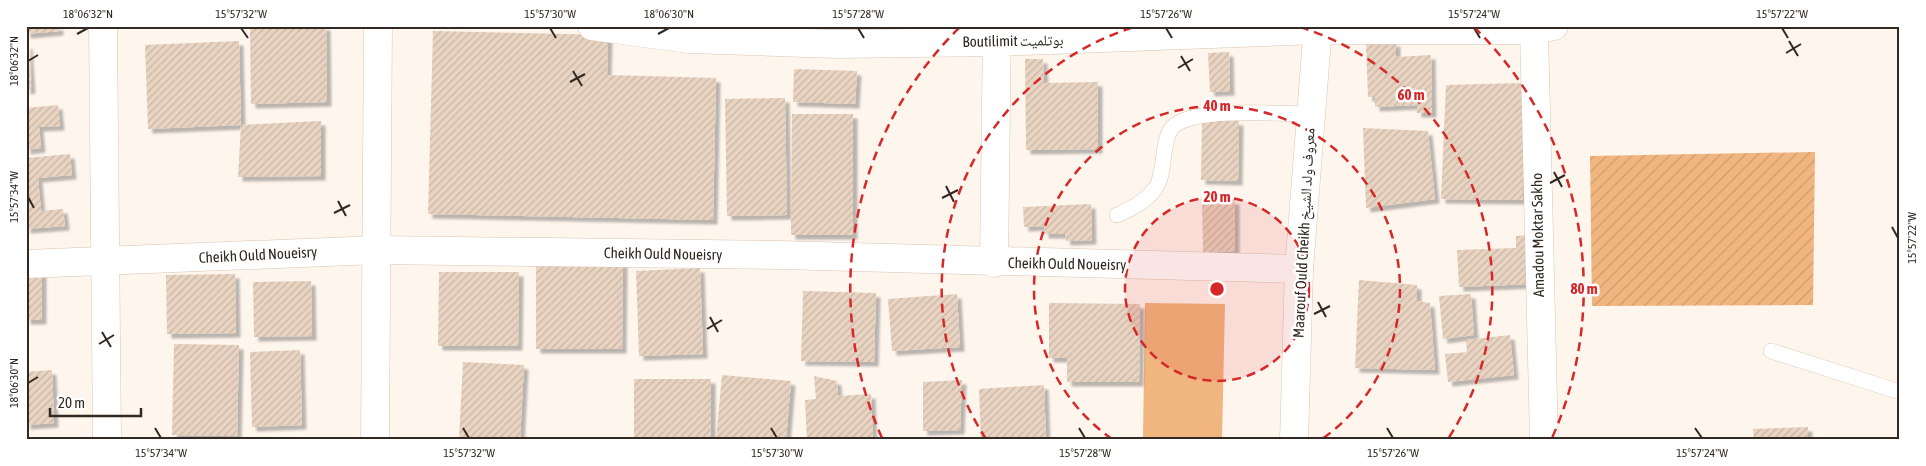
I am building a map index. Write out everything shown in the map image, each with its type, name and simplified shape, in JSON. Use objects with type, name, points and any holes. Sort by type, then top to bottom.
[{"type":"street","points":[[103,26],[107,440]]},
{"type":"street","points":[[375,440],[378,26]]},
{"type":"street","name":"Boutilimit بوتلميت","points":[[592,26],[689,39],[836,44],[997,34],[1317,28],[1544,28]]},
{"type":"street","name":"Maarouf Ould Cheikh معروف ولد الشيخ","points":[[1294,440],[1299,269],[1317,28]]},
{"type":"street","name":"Amadou Moktar Sakho","points":[[1544,28],[1544,440]]},
{"type":"street","points":[[994,262],[997,34]]},
{"type":"street","name":"Cheikh Ould Noueisry","points":[[26,264],[105,263],[377,250],[780,255],[1299,269]]},
{"type":"lane","points":[[1117,215],[1141,204],[1156,188],[1162,173],[1167,138],[1173,126],[1192,116],[1214,114],[1311,114]]},
{"type":"lane","points":[[1771,351],[1900,392]]},
{"type":"shaded area","points":[[1815,152],[1813,305],[1592,306],[1590,156]]},
{"type":"shaded area","points":[[1145,303],[1225,304],[1222,439],[1143,438]]},
{"type":"building","points":[[26,26],[59,26],[59,31],[26,34]]},
{"type":"building","points":[[250,26],[326,26],[327,102],[251,104]]},
{"type":"building","points":[[433,31],[608,35],[607,75],[716,78],[713,220],[428,214]]},
{"type":"building","points":[[239,41],[241,125],[148,129],[145,45]]},
{"type":"building","points":[[1396,42],[1396,57],[1431,55],[1432,113],[1417,113],[1417,105],[1375,107],[1375,97],[1368,97],[1366,44]]},
{"type":"building","points":[[28,44],[31,89],[26,90],[26,45]]},
{"type":"building","points":[[1229,52],[1230,91],[1210,92],[1208,53]]},
{"type":"building","points":[[1025,59],[1043,59],[1044,83],[1098,82],[1098,149],[1026,150]]},
{"type":"building","points":[[794,69],[857,71],[855,104],[793,102]]},
{"type":"building","points":[[1523,83],[1523,200],[1441,199],[1446,85]]},
{"type":"building","points":[[785,98],[787,215],[727,216],[725,99]]},
{"type":"building","points":[[58,105],[60,126],[39,127],[41,148],[26,150],[26,108]]},
{"type":"building","points":[[792,114],[853,114],[853,235],[791,235]]},
{"type":"building","points":[[321,121],[321,176],[238,177],[241,125]]},
{"type":"building","points":[[1202,121],[1239,121],[1238,181],[1201,180]]},
{"type":"building","points":[[1363,128],[1428,131],[1435,199],[1366,208]]},
{"type":"building","points":[[70,154],[72,175],[38,178],[41,211],[63,209],[65,226],[26,229],[26,158]]},
{"type":"building","points":[[1202,200],[1235,200],[1235,251],[1203,252]]},
{"type":"building","points":[[1091,204],[1092,240],[1066,241],[1065,234],[1044,234],[1044,226],[1024,227],[1023,207]]},
{"type":"building","points":[[1528,235],[1531,284],[1459,287],[1457,250],[1516,248],[1516,236]]},
{"type":"building","points":[[623,262],[622,349],[536,349],[536,263]]},
{"type":"building","points":[[700,268],[703,354],[639,356],[636,271]]},
{"type":"building","points":[[26,272],[42,272],[42,320],[26,320]]},
{"type":"building","points":[[439,272],[519,272],[518,346],[438,346]]},
{"type":"building","points":[[235,274],[236,333],[167,334],[166,275]]},
{"type":"building","points":[[1359,280],[1417,285],[1417,301],[1430,303],[1435,370],[1355,368]]},
{"type":"building","points":[[311,281],[312,336],[254,337],[253,282]]},
{"type":"building","points":[[803,291],[876,293],[874,362],[801,361]]},
{"type":"building","points":[[957,294],[960,347],[892,351],[888,299]]},
{"type":"building","points":[[1471,294],[1474,335],[1443,339],[1439,296]]},
{"type":"building","points":[[1049,303],[1140,304],[1139,382],[1067,382],[1067,358],[1049,358]]},
{"type":"building","points":[[1510,335],[1514,375],[1448,382],[1445,354],[1467,352],[1466,340]]},
{"type":"building","points":[[174,344],[239,345],[237,436],[172,435]]},
{"type":"building","points":[[300,350],[302,425],[252,427],[250,352]]},
{"type":"building","points":[[463,362],[524,365],[520,440],[459,440]]},
{"type":"building","points":[[52,370],[54,423],[26,425],[26,372]]},
{"type":"building","points":[[722,375],[791,381],[786,440],[716,440]]},
{"type":"building","points":[[814,376],[837,381],[838,396],[871,394],[873,440],[807,440],[805,400],[816,399]]},
{"type":"building","points":[[634,379],[711,379],[711,440],[634,440]]},
{"type":"building","points":[[962,380],[960,430],[923,431],[923,382]]},
{"type":"building","points":[[1044,385],[1046,440],[981,440],[979,389]]},
{"type":"building","points":[[1808,427],[1808,440],[1754,440],[1753,429]]}]
